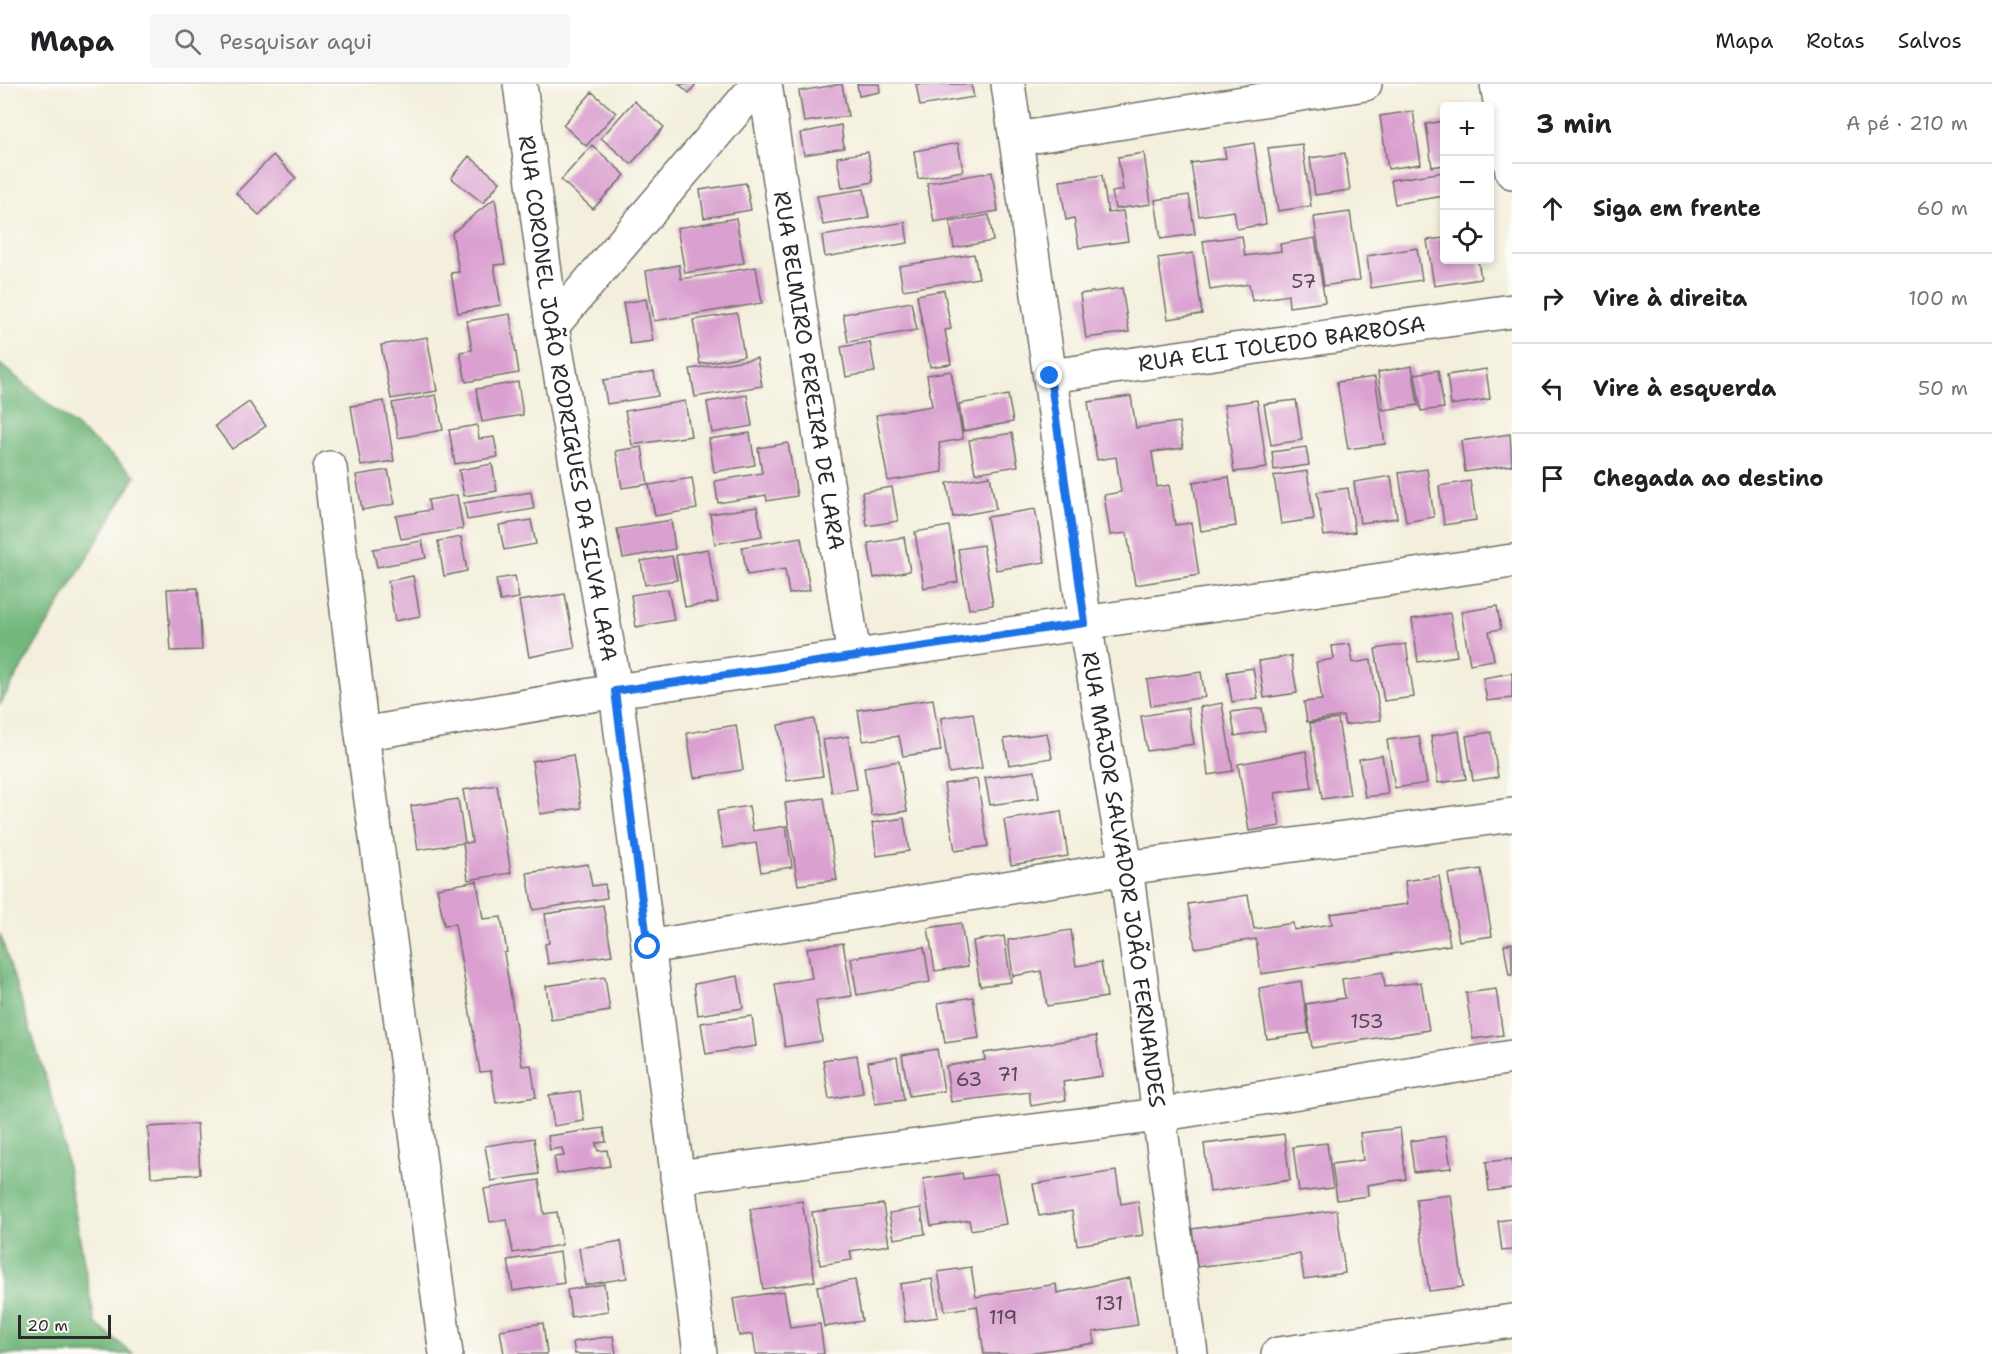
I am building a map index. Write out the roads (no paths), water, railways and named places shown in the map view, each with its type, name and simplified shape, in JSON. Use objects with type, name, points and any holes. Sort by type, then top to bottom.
[{"type":"street","name":"RUA CORONEL JOÃO RODRIGUES DA SILVA LAPA","points":[[520,84],[552,326],[615,691],[700,1354]]},
{"type":"street","points":[[552,326],[758,84]]},
{"type":"street","name":"RUA BELMIRO PEREIRA DE LARA","points":[[765,84],[854,656]]},
{"type":"street","name":"RUA MAJOR SALVADOR JOÃO FERNANDES","points":[[1008,84],[1085,623],[1126,868],[1191,1354]]},
{"type":"street","points":[[1016,139],[1255,92],[1365,84]]},
{"type":"street","points":[[1497,84],[1512,172]]},
{"type":"street","name":"RUA ELI TOLEDO BARBOSA","points":[[1050,376],[1512,311]]},
{"type":"street","points":[[330,468],[362,734],[446,1354]]},
{"type":"street","points":[[362,734],[615,691],[1512,561]]},
{"type":"street","points":[[648,947],[1126,868],[1512,815]]},
{"type":"street","points":[[677,1177],[1158,1115],[1512,1057]]},
{"type":"street","points":[[1278,1354],[1434,1343],[1512,1321]]}]
